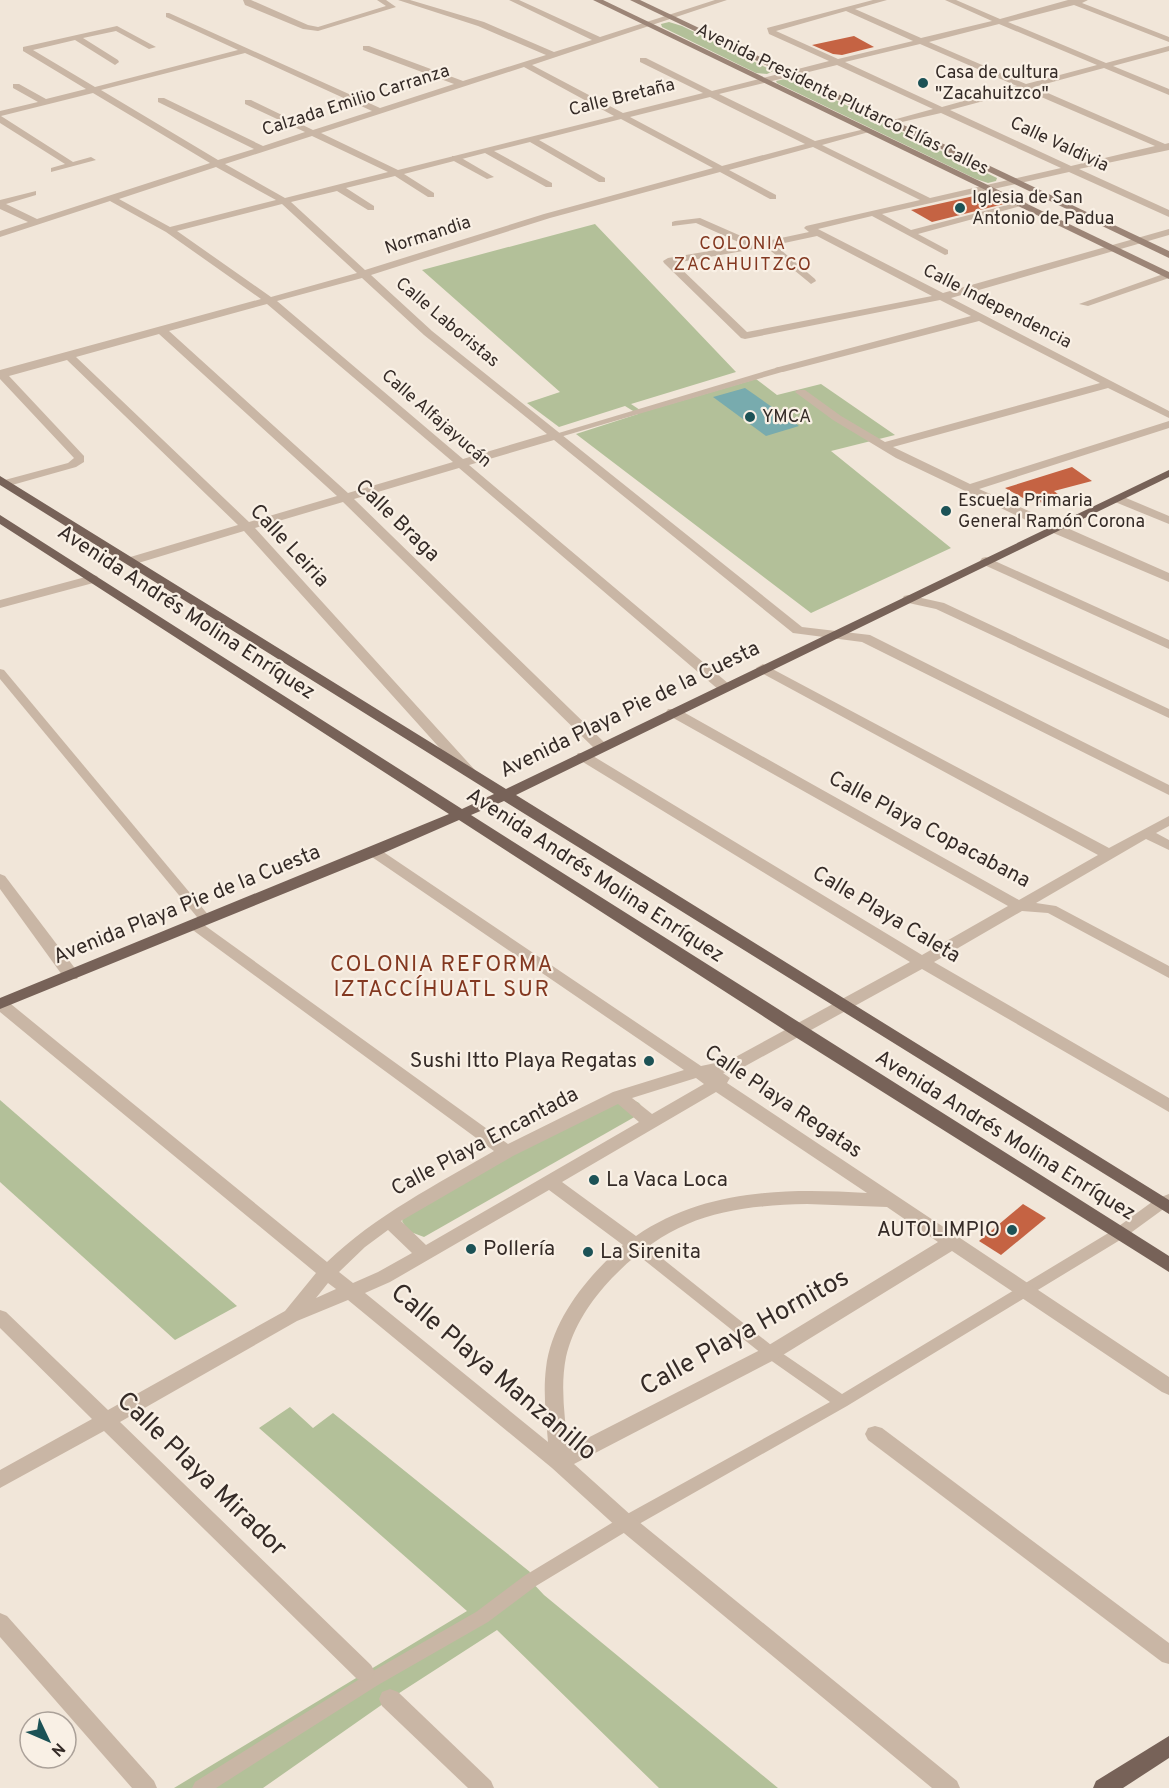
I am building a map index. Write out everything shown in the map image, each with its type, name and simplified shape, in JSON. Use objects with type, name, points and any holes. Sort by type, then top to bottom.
[{"type":"main road","name":"Avenida Presidente Plutarco Elías Calles","points":[[597,0],[1168,276]]},
{"type":"main road","name":"Avenida Presidente Plutarco Elías Calles","points":[[634,0],[1169,255]]},
{"type":"main road","name":"Avenida Playa Pie de la Cuesta","points":[[0,1004],[375,852],[505,795],[1169,473]]},
{"type":"main road","name":"Avenida Andrés Molina Enríquez","points":[[3,482],[841,1005],[1166,1203]]},
{"type":"main road","name":"Avenida Andrés Molina Enríquez","points":[[0,519],[795,1029],[1169,1265]]},
{"type":"main road","points":[[1104,1788],[1169,1746]]},
{"type":"street","points":[[247,0],[248,3],[315,29],[392,7],[381,0]]},
{"type":"street","points":[[402,0],[481,24],[554,55]]},
{"type":"street","points":[[513,0],[600,40]]},
{"type":"street","name":"Calzada Emilio Carranza","points":[[0,234],[723,0]]},
{"type":"street","points":[[847,9],[883,0]]},
{"type":"street","points":[[949,0],[1169,92]]},
{"type":"street","name":"Calle Bretaña","points":[[169,230],[1071,1],[1084,0]]},
{"type":"street","points":[[1071,1],[1169,40]]},
{"type":"street","points":[[847,9],[1167,148]]},
{"type":"street","name":"Calle Valdivia","points":[[847,9],[777,26],[771,28],[772,32],[1169,214]]},
{"type":"street","points":[[169,15],[379,111]]},
{"type":"street","points":[[76,38],[117,28],[152,47]]},
{"type":"street","points":[[76,38],[115,62]]},
{"type":"street","name":"Calle Laboristas","points":[[76,38],[26,49],[92,90],[284,201],[428,333],[798,630],[865,638],[1169,791]]},
{"type":"street","points":[[366,48],[462,84]]},
{"type":"street","points":[[892,123],[1169,48]]},
{"type":"street","points":[[0,114],[246,50]]},
{"type":"street","points":[[643,60],[929,201]]},
{"type":"street","points":[[524,64],[773,197]]},
{"type":"street","points":[[16,86],[45,102]]},
{"type":"street","points":[[161,100],[262,149]]},
{"type":"street","points":[[248,102],[397,173],[431,195]]},
{"type":"street","points":[[0,119],[72,165]]},
{"type":"street","name":"Normandia","points":[[1,374],[364,274],[547,216],[866,130]]},
{"type":"street","points":[[531,139],[602,180]]},
{"type":"street","points":[[1167,148],[873,213],[768,244],[668,261],[745,336],[941,297],[1169,232]]},
{"type":"street","points":[[486,150],[549,185]]},
{"type":"street","points":[[456,158],[490,177]]},
{"type":"street","points":[[54,170],[91,160]]},
{"type":"street","points":[[338,187],[371,208]]},
{"type":"street","points":[[0,204],[33,193]]},
{"type":"street","name":"Calle Alfajayucán","points":[[111,198],[169,230],[269,300],[724,687]]},
{"type":"street","points":[[0,204],[36,222]]},
{"type":"street","points":[[909,233],[1023,204]]},
{"type":"street","points":[[873,213],[945,252]]},
{"type":"street","points":[[675,224],[697,220],[756,246]]},
{"type":"street","name":"Calle Independencia","points":[[814,231],[1169,415]]},
{"type":"street","points":[[768,244],[811,281]]},
{"type":"street","points":[[1084,304],[1168,276]]},
{"type":"street","points":[[131,561],[778,370],[981,317]]},
{"type":"street","name":"Calle Braga","points":[[161,330],[347,499],[601,747]]},
{"type":"street","name":"Calle Leiria","points":[[69,356],[248,528],[470,772]]},
{"type":"street","points":[[1,374],[80,458],[72,465],[3,482]]},
{"type":"street","points":[[884,447],[1110,384]]},
{"type":"street","points":[[801,392],[884,447],[1055,529],[1169,578]]},
{"type":"street","points":[[970,488],[1169,424]]},
{"type":"street","points":[[1119,499],[1169,520]]},
{"type":"street","points":[[986,561],[1169,645]]},
{"type":"street","points":[[0,603],[93,579]]},
{"type":"street","points":[[908,599],[940,606],[1169,714]]},
{"type":"street","points":[[763,668],[1108,854]]},
{"type":"street","points":[[0,672],[201,922],[507,1152]]},
{"type":"street","name":"Calle Playa Copacabana","points":[[673,712],[1019,906],[1051,909],[1169,973]]},
{"type":"street","name":"Calle Playa Caleta","points":[[583,756],[922,962],[1169,1106]]},
{"type":"street","name":"Calle Playa Encantada","points":[[0,1480],[291,1316],[352,1291],[425,1254],[717,1084],[734,1065],[795,1029],[922,962],[1169,820]]},
{"type":"street","points":[[1145,833],[1169,846]]},
{"type":"street","name":"Calle Playa Regatas","points":[[375,852],[698,1072],[1169,1387]]},
{"type":"street","points":[[0,879],[71,975]]},
{"type":"street","name":"Calle Playa Manzanillo","points":[[0,1004],[559,1462],[626,1523],[949,1788]]},
{"type":"street","name":"Calle Playa Encantada","points":[[291,1316],[327,1272],[358,1242],[389,1220],[507,1152],[619,1096],[698,1072],[734,1065]]},
{"type":"street","points":[[619,1096],[651,1122]]},
{"type":"street","points":[[550,1182],[634,1244],[771,1353],[842,1402]]},
{"type":"street","points":[[559,1462],[555,1388],[557,1358],[564,1338],[584,1298],[634,1244],[654,1230],[689,1214],[731,1203],[772,1197],[890,1201]]},
{"type":"street","points":[[201,1788],[372,1680],[482,1617],[530,1581],[626,1523],[842,1402],[1166,1203]]},
{"type":"street","points":[[389,1220],[425,1254]]},
{"type":"street","name":"Calle Playa Hornitos","points":[[559,1462],[771,1353],[952,1242]]},
{"type":"street","name":"Calle Playa Mirador","points":[[0,1317],[104,1421],[364,1672]]},
{"type":"street","points":[[875,1434],[1169,1654]]},
{"type":"street","points":[[0,1622],[146,1788]]},
{"type":"street","points":[[390,1699],[483,1788]]},
{"type":"green space","points":[[669,22],[682,26],[773,71],[767,74],[756,73],[662,27],[661,24]]},
{"type":"green space","points":[[792,79],[997,178],[996,181],[988,183],[976,179],[776,81]]},
{"type":"green space","name":"YMCA","points":[[595,224],[736,372],[631,404],[643,412],[756,379],[777,395],[821,384],[895,435],[831,451],[951,548],[811,613],[576,434],[638,414],[625,406],[559,427],[527,403],[560,392],[422,270]]},
{"type":"green space","points":[[628,1097],[639,1103],[645,1111],[424,1237],[408,1231],[402,1221],[407,1213],[552,1131]]},
{"type":"green space","points":[[0,1100],[237,1306],[175,1340],[0,1182]]},
{"type":"green space","points":[[290,1407],[313,1428],[333,1413],[530,1572],[528,1578],[544,1595],[778,1788],[659,1788],[497,1630],[390,1699],[263,1788],[174,1788],[467,1611],[259,1428]]},
{"type":"water","points":[[745,388],[799,426],[766,436],[713,397]]},
{"type":"building","points":[[854,36],[874,47],[842,55],[833,54],[812,45]]},
{"type":"building","name":"Iglesia de San Antonio de Padua","points":[[983,194],[1004,204],[932,222],[911,210]]},
{"type":"building","points":[[1072,467],[1092,481],[1054,491],[1063,498],[1047,504],[1023,498],[1005,488]]},
{"type":"building","name":"AUTOLIMPIO","points":[[1023,1204],[1046,1218],[1001,1255],[979,1241]]},
{"type":"place","name":"Casa de cultura \"Zacahuitzco\"","points":[[923,83]]},
{"type":"place","name":"Iglesia de San Antonio de Padua","points":[[960,208]]},
{"type":"place","name":"YMCA","points":[[750,417]]},
{"type":"place","name":"Escuela Primaria General Ramón Corona","points":[[946,511]]},
{"type":"place","name":"Sushi Itto Playa Regatas","points":[[649,1061]]},
{"type":"place","name":"La Vaca Loca","points":[[594,1180]]},
{"type":"place","name":"AUTOLIMPIO","points":[[1012,1230]]},
{"type":"place","name":"Pollería","points":[[471,1249]]},
{"type":"place","name":"La Sirenita","points":[[588,1252]]},
{"type":"district","name":"COLONIA ZACAHUITZCO","points":[[743,254]]},
{"type":"district","name":"COLONIA REFORMA IZTACCÍHUATL SUR","points":[[442,978]]}]
